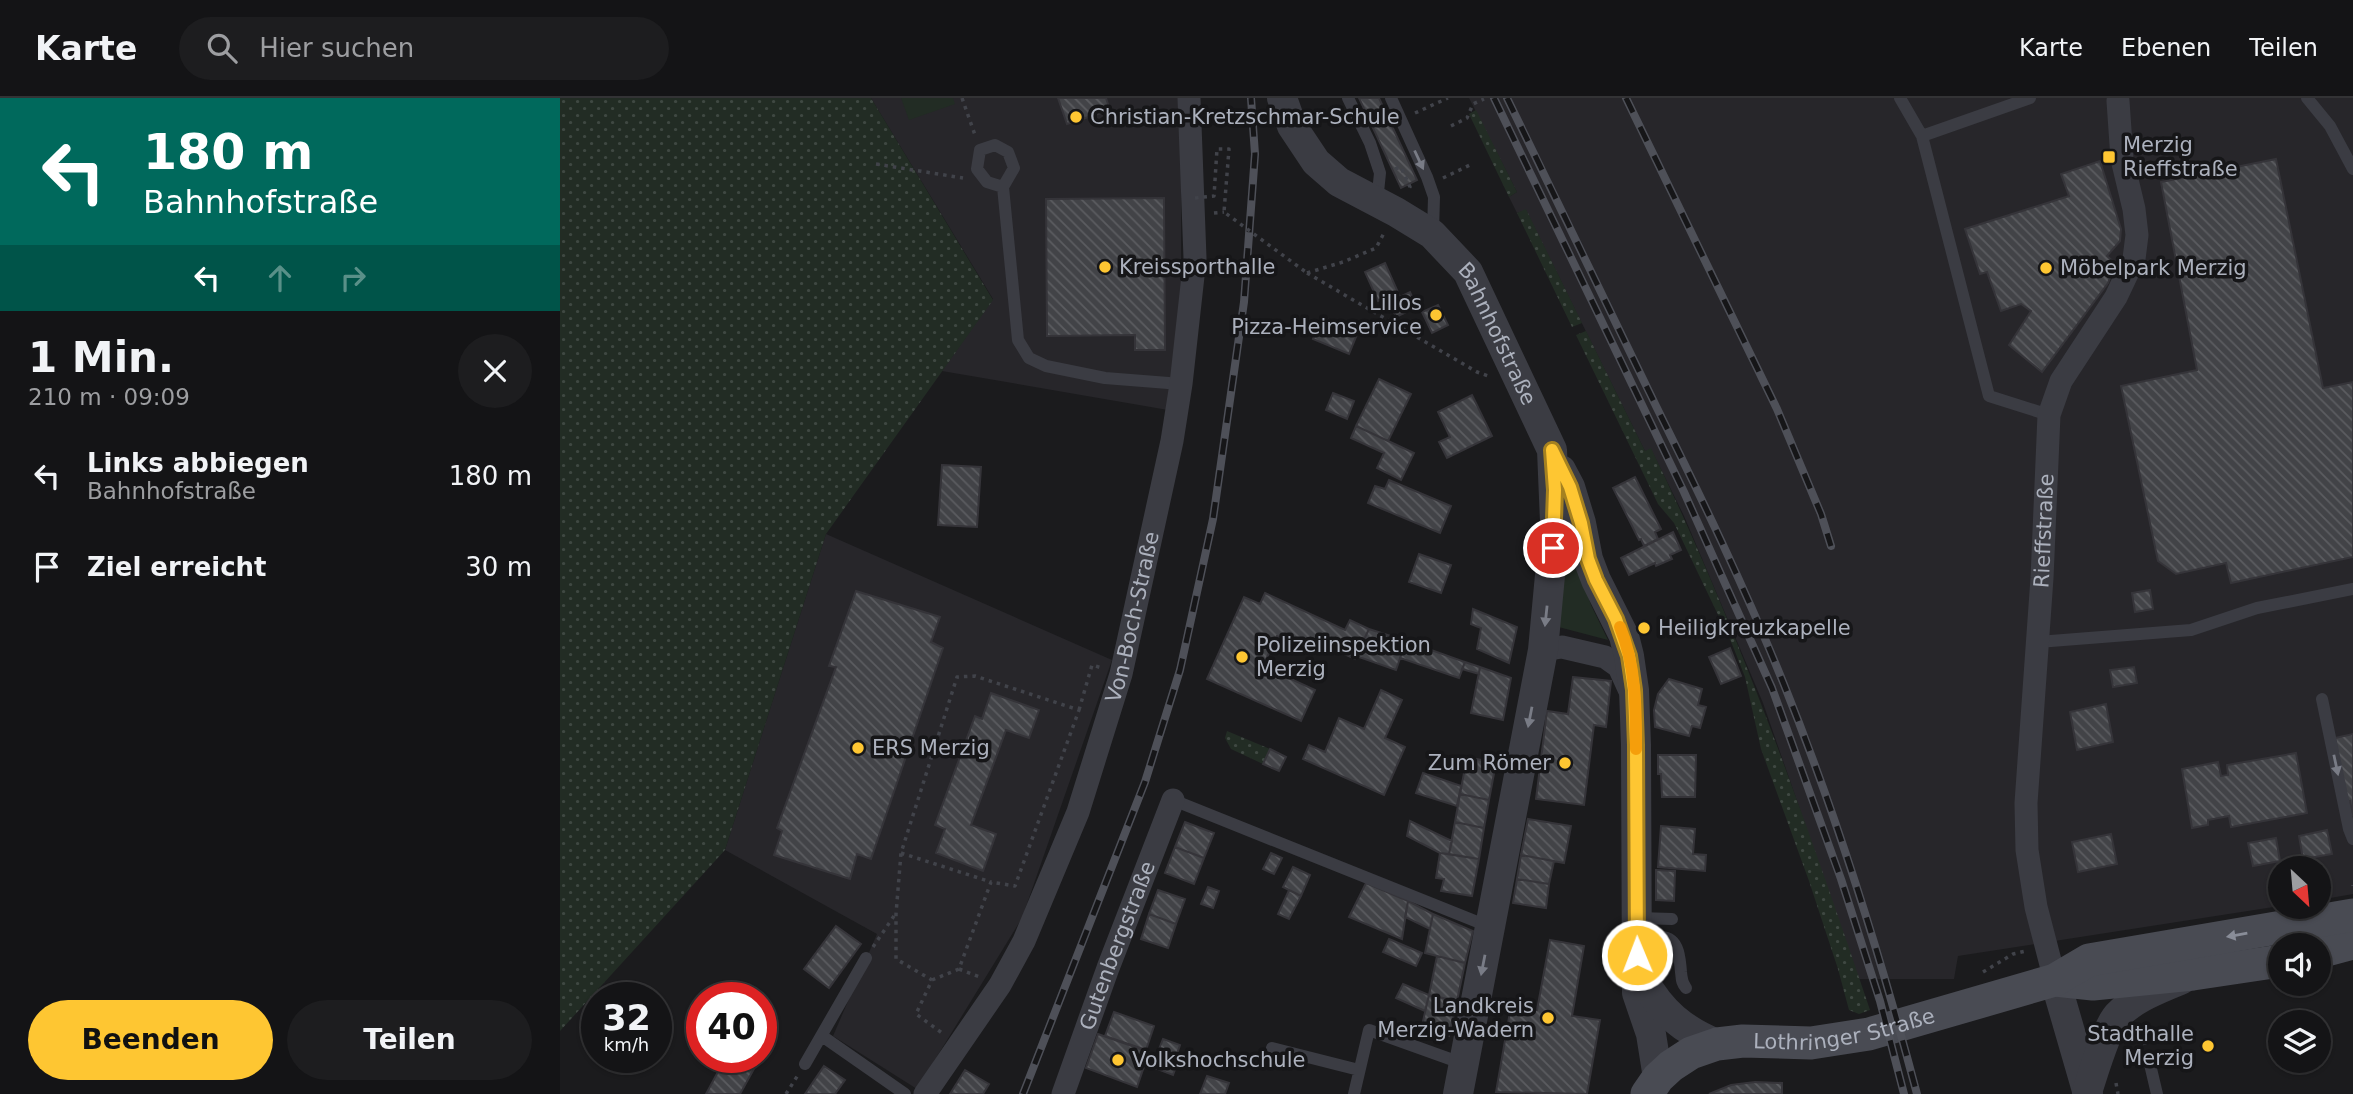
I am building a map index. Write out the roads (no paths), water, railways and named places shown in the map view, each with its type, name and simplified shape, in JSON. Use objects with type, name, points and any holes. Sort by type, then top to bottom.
[{"type":"main road","name":"Lothringer Straße","points":[[1653,1086],[1691,1053],[1717,1044],[1742,1041],[1811,1043],[1869,1034],[2054,980],[2089,960],[2353,915]]},
{"type":"main road","points":[[2331,949],[2353,943]]},
{"type":"main road","name":"Lothringer Straße","points":[[2054,980],[2093,984],[2193,974],[2268,963]]},
{"type":"street","name":"Von-Boch-Straße","points":[[925,1094],[1000,985],[1029,930],[1078,812],[1121,674],[1172,441],[1181,384],[1195,258],[1195,198],[1189,98]]},
{"type":"street","name":"Bahnhofstraße","points":[[1282,98],[1292,126],[1316,162],[1339,183],[1378,193],[1433,234],[1468,272],[1552,450],[1555,522],[1543,650],[1458,1094]]},
{"type":"street","name":"Rieffstraße","points":[[2054,980],[2042,935],[2027,850],[2026,803],[2038,642],[2049,415],[2061,381],[2116,297],[2134,259],[2137,235],[2122,159],[2119,99]]},
{"type":"street","points":[[1552,450],[1570,487],[1596,580],[1624,636],[1634,690],[1637,997],[1651,1034],[1653,1086]]},
{"type":"street","points":[[1543,650],[1562,647],[1605,657],[1619,667],[1629,690],[1635,720]]},
{"type":"street","name":"Gutenbergstraße","points":[[1063,1094],[1173,800]]},
{"type":"street","points":[[1638,970],[1652,996],[1668,1015],[1695,1035],[1717,1044]]},
{"type":"street","points":[[2087,1093],[2117,1016],[2143,996],[2193,974]]},
{"type":"street","points":[[2054,980],[2087,1093]]},
{"type":"lane","points":[[1348,98],[1376,157],[1380,173],[1378,193]]},
{"type":"lane","points":[[1391,98],[1434,197],[1433,234]]},
{"type":"lane","points":[[1900,98],[1922,136],[1989,396],[2049,415]]},
{"type":"lane","points":[[1922,136],[2030,98]]},
{"type":"lane","points":[[2307,98],[2330,127],[2353,169]]},
{"type":"lane","points":[[1003,187],[987,182],[977,169],[980,150],[995,145],[1008,152],[1014,168],[1003,187],[1018,340],[1029,358],[1046,366],[1105,378],[1181,384]]},
{"type":"lane","points":[[2038,642],[2191,630],[2257,608],[2353,589]]},
{"type":"lane","points":[[2322,699],[2353,839]]},
{"type":"lane","points":[[1173,800],[1491,927]]},
{"type":"lane","points":[[1636,928],[1672,919]]},
{"type":"lane","points":[[1636,928],[1675,943],[1679,950],[1682,982],[1686,988]]},
{"type":"lane","points":[[805,1064],[866,958]]},
{"type":"lane","points":[[1354,1094],[1369,1030],[1464,1064]]},
{"type":"lane","points":[[822,1036],[905,1094]]},
{"type":"lane","points":[[1272,1048],[1359,1070]]},
{"type":"lane","points":[[2150,1060],[2157,1094]]},
{"type":"railway","points":[[1023,1094],[1145,782],[1180,670],[1213,519],[1244,302],[1255,154],[1251,98]]},
{"type":"railway","points":[[1494,98],[1684,492],[1772,688],[1841,879],[1880,1001],[1904,1094]]},
{"type":"railway","points":[[1507,98],[1706,509],[1783,682],[1822,783],[1856,886],[1917,1094]]},
{"type":"railway","points":[[1626,98],[1777,409],[1821,514],[1831,546]]},
{"type":"place","name":"Christian-Kretzschmar-Schule","points":[[1076,117]]},
{"type":"place","name":"Merzig Rieffstraße","points":[[2109,157]]},
{"type":"place","name":"Kreissporthalle","points":[[1105,267]]},
{"type":"place","name":"Möbelpark Merzig","points":[[2046,268]]},
{"type":"place","name":"Lillos Pizza-Heimservice","points":[[1436,315]]},
{"type":"place","name":"Heiligkreuzkapelle","points":[[1644,628]]},
{"type":"place","name":"Polizeiinspektion Merzig","points":[[1242,657]]},
{"type":"place","name":"ERS Merzig","points":[[858,748]]},
{"type":"place","name":"Zum Römer","points":[[1565,763]]},
{"type":"place","name":"Landkreis Merzig-Wadern","points":[[1548,1018]]},
{"type":"place","name":"Stadthalle Merzig","points":[[2208,1046]]},
{"type":"place","name":"Volkshochschule","points":[[1118,1060]]}]
